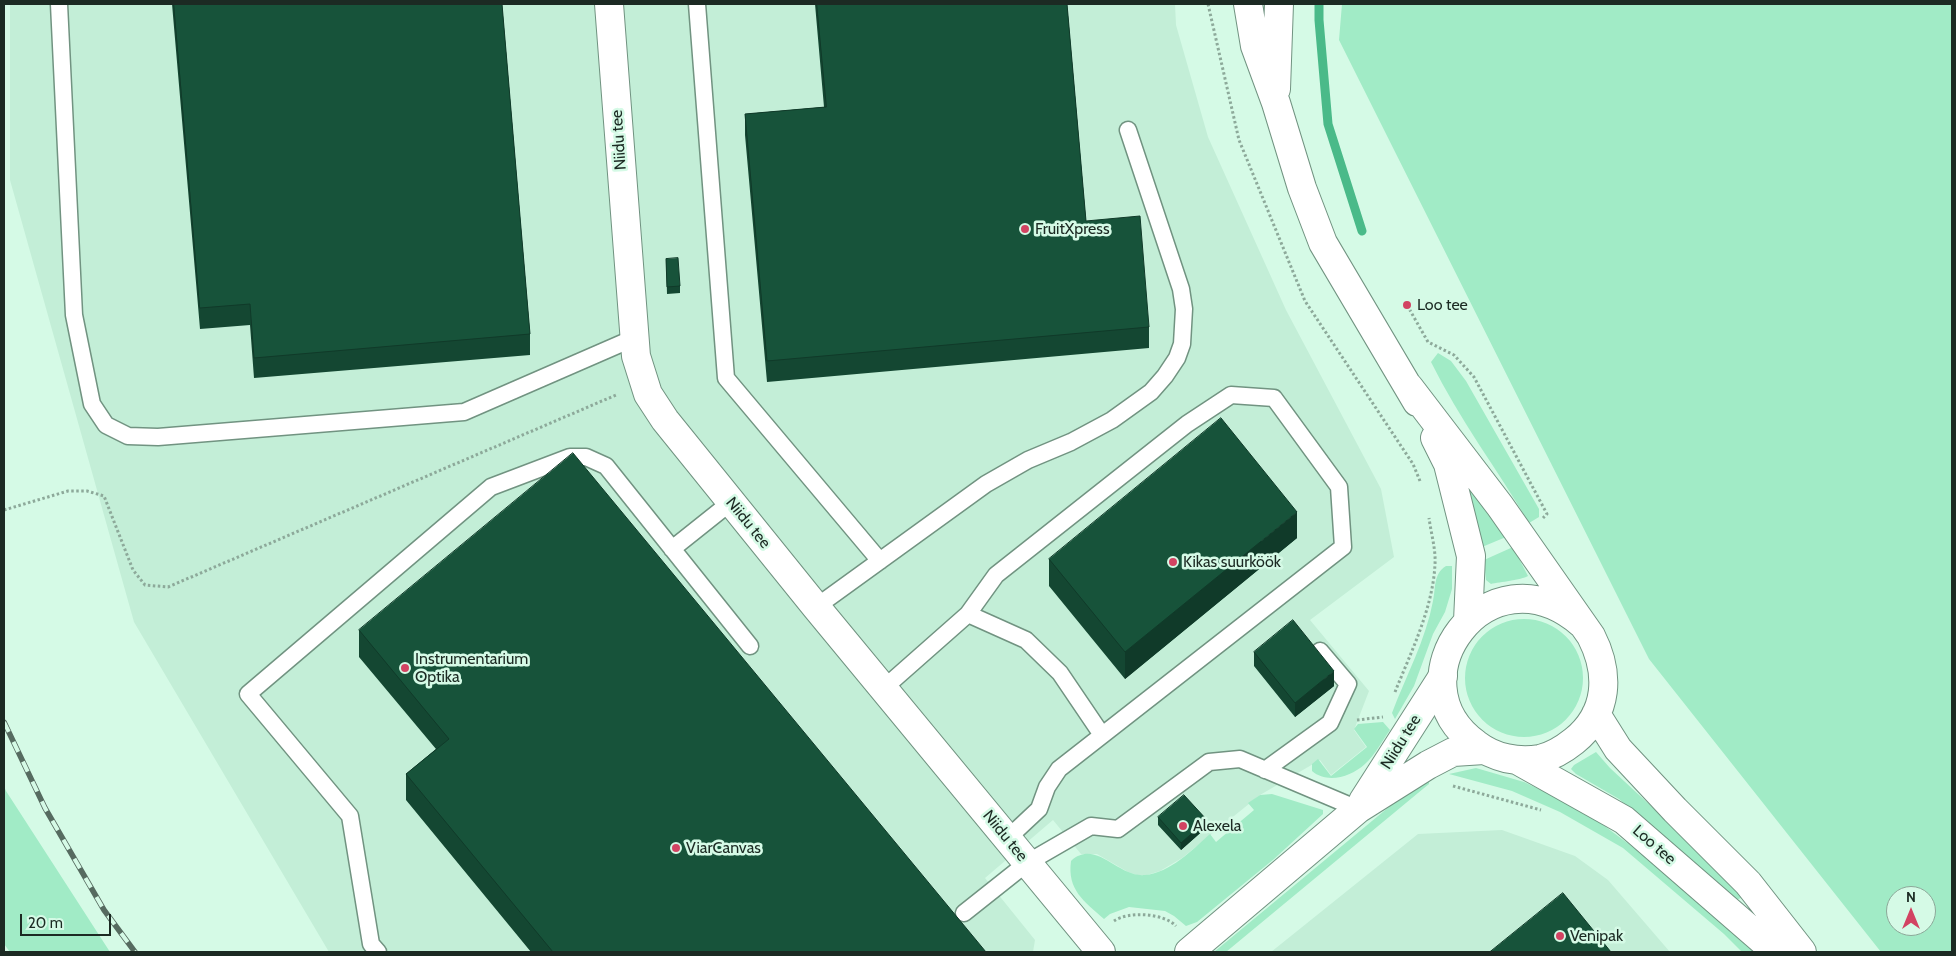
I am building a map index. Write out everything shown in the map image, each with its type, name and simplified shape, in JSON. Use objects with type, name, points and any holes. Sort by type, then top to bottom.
[{"type":"street","name":"Niidu tee","points":[[609,4],[634,338],[636,356],[648,394],[665,420],[816,607],[1096,945]]},
{"type":"street","name":"Loo tee","points":[[1248,4],[1255,46],[1276,103],[1302,188],[1323,243],[1409,387],[1448,464],[1471,556],[1468,621]]},
{"type":"street","name":"Loo tee","points":[[1276,103],[1279,4]]},
{"type":"street","name":"Loo tee","points":[[1409,387],[1500,506],[1591,636],[1599,650],[1603,666],[1604,683],[1602,699],[1596,714],[1583,734],[1564,749],[1541,758],[1517,760],[1500,757],[1484,750],[1464,733],[1449,711],[1444,694],[1443,676],[1445,660],[1450,646],[1468,621],[1480,611],[1494,604],[1525,599],[1555,605],[1581,623]]},
{"type":"street","name":"Niidu tee","points":[[1358,808],[1443,676]]},
{"type":"street","points":[[1596,714],[1618,749],[1675,810],[1748,883],[1802,952]]},
{"type":"street","name":"Niidu tee","points":[[1191,950],[1358,808],[1428,764],[1453,752],[1484,750]]},
{"type":"street","name":"Loo tee","points":[[1517,760],[1624,820],[1776,952]]},
{"type":"lane","points":[[59,4],[74,315],[92,404],[106,425],[128,436],[158,437],[464,412],[634,338]]},
{"type":"lane","points":[[696,4],[726,378],[880,561]]},
{"type":"lane","points":[[816,607],[986,484],[1028,460],[1071,442],[1132,407],[1151,392],[1177,358],[1182,344],[1184,328],[1184,308],[1181,289],[1128,130]]},
{"type":"lane","points":[[884,689],[968,614],[996,576],[1187,424],[1230,395],[1274,398],[1340,487],[1342,547],[1058,769],[1047,787],[1039,809],[1007,839]]},
{"type":"lane","points":[[378,952],[371,944],[350,816],[248,694],[491,487],[570,457],[586,457],[606,466],[750,646]]},
{"type":"lane","points":[[672,549],[731,502]]},
{"type":"lane","points":[[968,614],[1026,640],[1060,673],[1102,735]]},
{"type":"lane","points":[[1264,770],[1330,723],[1348,684],[1320,651]]},
{"type":"lane","points":[[964,913],[1027,863],[1091,826],[1118,829],[1209,762],[1240,760],[1358,808]]},
{"type":"path","points":[[1208,4],[1239,140],[1305,302],[1412,464],[1422,486]]},
{"type":"path","points":[[1407,305],[1428,342],[1454,355],[1474,377],[1547,514],[1540,521]]},
{"type":"path","points":[[1393,698],[1418,633],[1432,589],[1436,562],[1428,514]]},
{"type":"path","points":[[1445,784],[1540,809],[1548,813]]},
{"type":"path","points":[[1096,945],[1119,918],[1132,914],[1162,917],[1172,922],[1191,950]]},
{"type":"shaded area","points":[[10,4],[1175,4],[1176,25],[1208,137],[1286,310],[1381,489],[1394,557],[1310,620],[1369,691],[1354,730],[1366,747],[1331,775],[1320,760],[1260,795],[1182,858],[1160,871],[1147,875],[1137,875],[1128,872],[1097,854],[1081,854],[1053,820],[985,878],[1035,940],[1033,952],[329,952],[134,622],[10,180]]},
{"type":"shaded area","points":[[1502,830],[1575,856],[1608,880],[1670,952],[1271,952],[1418,834]]},
{"type":"green space","points":[[1342,4],[1952,4],[1952,952],[1881,952],[1649,659],[1339,40]]},
{"type":"green space","points":[[1438,353],[1451,361],[1466,381],[1539,509],[1539,517],[1529,523],[1442,383],[1431,362]]},
{"type":"green space","points":[[1471,489],[1506,537],[1482,547],[1468,494]]},
{"type":"green space","points":[[1513,547],[1528,576],[1491,584],[1486,580],[1484,560]]},
{"type":"green space","points":[[1446,566],[1452,566],[1452,589],[1445,612],[1433,634],[1414,686],[1395,719],[1392,713],[1426,629],[1437,577]]},
{"type":"green space","points":[[1524,619],[1546,624],[1557,629],[1573,645],[1578,656],[1583,678],[1578,700],[1573,711],[1557,727],[1546,732],[1524,737],[1502,732],[1491,727],[1475,711],[1470,700],[1465,678],[1470,656],[1475,645],[1491,629],[1502,624]]},
{"type":"green space","points":[[1383,722],[1390,730],[1372,756],[1359,769],[1346,775],[1332,778],[1318,775],[1312,771],[1312,764],[1318,759],[1331,776],[1367,747],[1354,729],[1358,724]]},
{"type":"green space","points":[[1596,752],[1610,768],[1738,887],[1741,898],[1736,900],[1619,799],[1576,774],[1571,769],[1574,765]]},
{"type":"green space","points":[[1476,768],[1524,782],[1583,810],[1661,868],[1755,952],[1742,952],[1724,934],[1623,848],[1560,812],[1512,791],[1449,774]]},
{"type":"green space","points":[[1429,778],[1429,784],[1226,952],[1214,952],[1413,787]]},
{"type":"green space","points":[[4,786],[110,952],[10,952],[4,944]]},
{"type":"green space","points":[[1272,794],[1323,810],[1323,814],[1274,859],[1197,922],[1186,926],[1165,911],[1129,907],[1110,914],[1104,919],[1078,894],[1074,887],[1070,871],[1071,861],[1080,855],[1098,856],[1135,874],[1145,875],[1154,873],[1180,860],[1210,834],[1216,842],[1254,810],[1248,803],[1260,795]]},
{"type":"building","points":[[174,4],[502,4],[530,334],[254,358],[250,304],[200,308]]},
{"type":"building","points":[[817,4],[1067,4],[1086,221],[1140,216],[1149,327],[767,361],[745,114],[826,107]]},
{"type":"building","points":[[678,258],[680,286],[667,287],[666,259]]},
{"type":"building","name":"Kikas suurköök","points":[[1221,418],[1297,512],[1125,652],[1049,559]]},
{"type":"building","points":[[573,453],[986,952],[553,952],[406,774],[449,739],[359,630]]},
{"type":"building","points":[[1293,620],[1334,671],[1295,703],[1254,652]]},
{"type":"building","name":"Alexela","points":[[1184,795],[1207,820],[1181,843],[1158,817]]},
{"type":"building","points":[[1563,893],[1611,952],[1490,952]]},
{"type":"waterway","points":[[1319,4],[1328,124],[1362,231]]},
{"type":"railway","points":[[4,722],[45,808],[104,910],[135,952]]},
{"type":"place","name":"FruitXpress","points":[[1025,229]]},
{"type":"place","name":"Loo tee","points":[[1407,305]]},
{"type":"place","name":"Kikas suurköök","points":[[1173,562]]},
{"type":"place","name":"Instrumentarium Optika","points":[[405,668]]},
{"type":"place","name":"Alexela","points":[[1183,826]]},
{"type":"place","name":"ViarCanvas","points":[[676,848]]},
{"type":"place","name":"Venipak","points":[[1560,936]]}]
